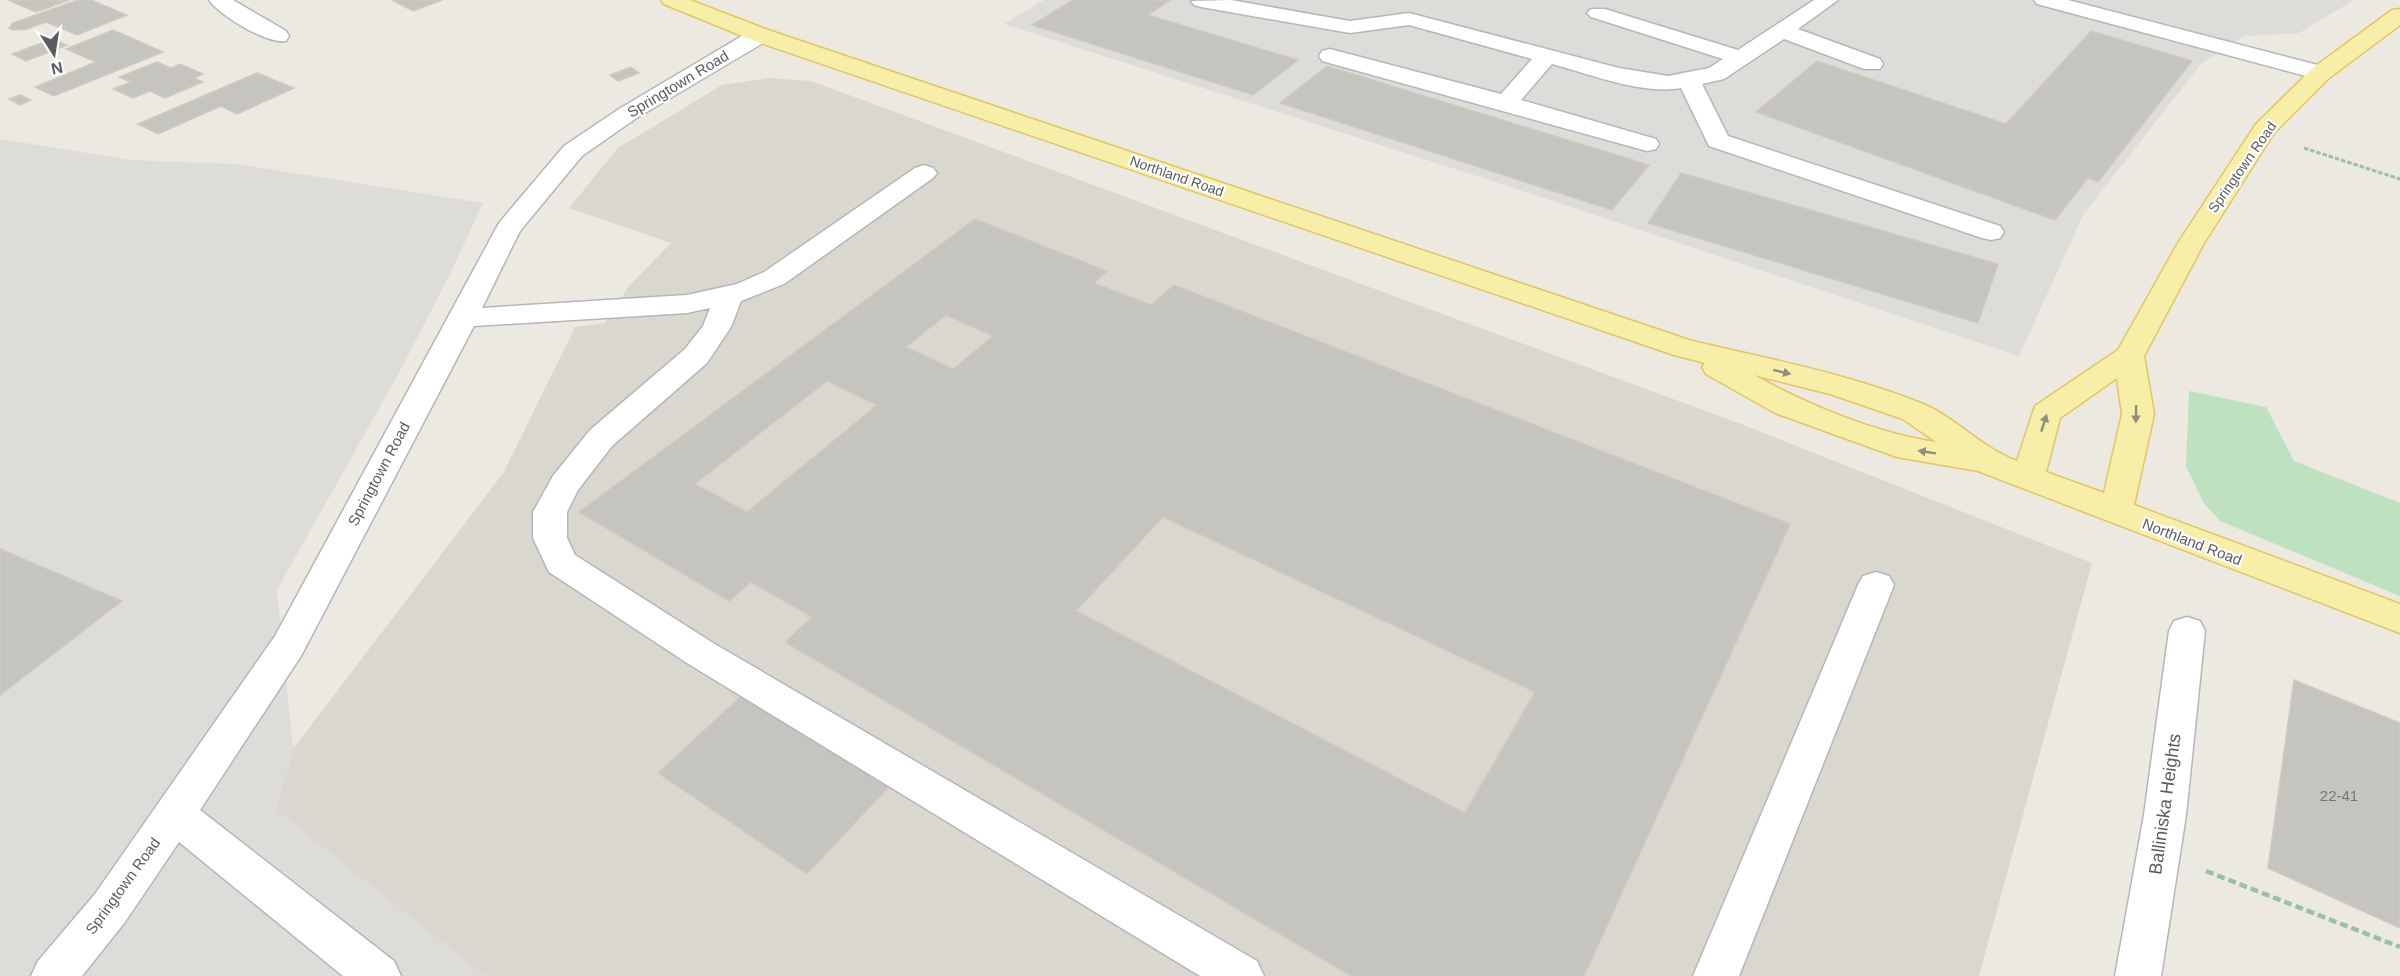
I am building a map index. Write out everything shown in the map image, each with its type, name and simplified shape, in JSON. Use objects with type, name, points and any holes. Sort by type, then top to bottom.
[{"type":"main road","name":"Northland Road","points":[[671,0],[760,35],[1684,348],[1786,406],[1908,449],[1985,461],[2400,620]]},
{"type":"main road","name":"Springtown Road","points":[[2028,478],[2046,413],[2129,356],[2191,243],[2265,129],[2320,74],[2400,15]]},
{"type":"main road","points":[[2116,512],[2138,414],[2129,356]]},
{"type":"street","points":[[219,0],[244,18],[278,36]]},
{"type":"street","points":[[1201,1],[1350,27],[1409,19],[1618,75],[1668,83],[1716,74],[1828,0]]},
{"type":"street","points":[[2044,0],[2320,74]]},
{"type":"street","points":[[1598,13],[1741,58]]},
{"type":"street","points":[[1782,30],[1872,64]]},
{"type":"street","name":"Springtown Road","points":[[54,976],[110,908],[288,646],[508,229],[573,151],[627,114],[760,35]]},
{"type":"street","points":[[1330,56],[1647,144]]},
{"type":"street","points":[[1506,103],[1547,56]]},
{"type":"street","points":[[1688,80],[1718,141],[1991,232]]},
{"type":"street","points":[[462,318],[687,304],[746,291],[774,278],[924,173]]},
{"type":"street","points":[[729,295],[717,327],[696,356],[601,438],[565,484],[550,512],[549,538],[561,563],[700,653],[1241,976]]},
{"type":"street","points":[[1716,976],[1876,585]]},
{"type":"street","name":"Balliniska Heights","points":[[2138,976],[2165,815],[2187,631]]},
{"type":"street","points":[[174,814],[378,976]]},
{"type":"path","points":[[2304,148],[2400,178]]},
{"type":"path","points":[[2158,852],[2400,947]]},
{"type":"shaded area","points":[[1044,0],[2354,0],[2299,33],[2244,36],[2200,65],[2083,215],[2019,356],[1486,179],[1004,24]]},
{"type":"shaded area","points":[[769,78],[811,81],[1741,424],[2092,563],[1979,976],[485,976],[276,810],[293,749],[504,472],[575,327],[605,323],[629,286],[671,243],[569,208],[618,148],[722,85]]},
{"type":"shaded area","points":[[0,139],[131,160],[236,164],[483,203],[451,272],[400,371],[277,590],[293,749],[276,810],[485,976],[0,976]]},
{"type":"green space","points":[[2189,391],[2266,407],[2294,461],[2400,503],[2400,596],[2220,521],[2203,502],[2186,466]]},
{"type":"building","points":[[8,0],[69,0],[36,12]]},
{"type":"building","points":[[78,0],[91,0],[127,15],[77,35],[46,22],[27,29],[12,30],[9,28],[13,23]]},
{"type":"building","points":[[392,0],[442,0],[413,11]]},
{"type":"building","points":[[1073,0],[1170,0],[1148,15],[1298,60],[1253,95],[1032,25]]},
{"type":"building","points":[[113,30],[163,52],[54,96],[35,87],[96,62],[66,49]]},
{"type":"building","points":[[2091,31],[2192,61],[2098,182],[2088,178],[2055,220],[1756,112],[1817,61],[2006,124]]},
{"type":"building","points":[[52,39],[67,45],[26,61],[12,54]]},
{"type":"building","points":[[157,62],[171,68],[180,64],[203,74],[194,78],[203,82],[165,98],[150,91],[133,98],[113,89],[131,82],[119,77]]},
{"type":"building","points":[[1327,66],[1649,165],[1612,210],[1280,103]]},
{"type":"building","points":[[631,67],[639,73],[618,81],[610,75]]},
{"type":"building","points":[[257,73],[294,88],[237,114],[221,106],[158,134],[138,124]]},
{"type":"building","points":[[20,95],[31,100],[20,105],[9,99]]},
{"type":"building","points":[[1681,173],[1998,264],[1978,323],[1648,223]]},
{"type":"building","points":[[975,219],[1107,271],[1094,283],[1151,305],[1174,285],[1790,524],[1584,976],[1351,976],[785,642],[812,617],[751,582],[729,601],[579,512]],"holes":[[[946,315],[993,336],[953,369],[906,347]],[[827,381],[877,405],[747,512],[695,484]],[[1163,517],[1535,692],[1465,813],[1076,611]]]},
{"type":"building","points":[[0,549],[122,601],[0,695]]},
{"type":"building","points":[[2294,680],[2400,723],[2400,928],[2268,868]]},
{"type":"building","points":[[749,689],[896,779],[807,874],[658,773]]}]
